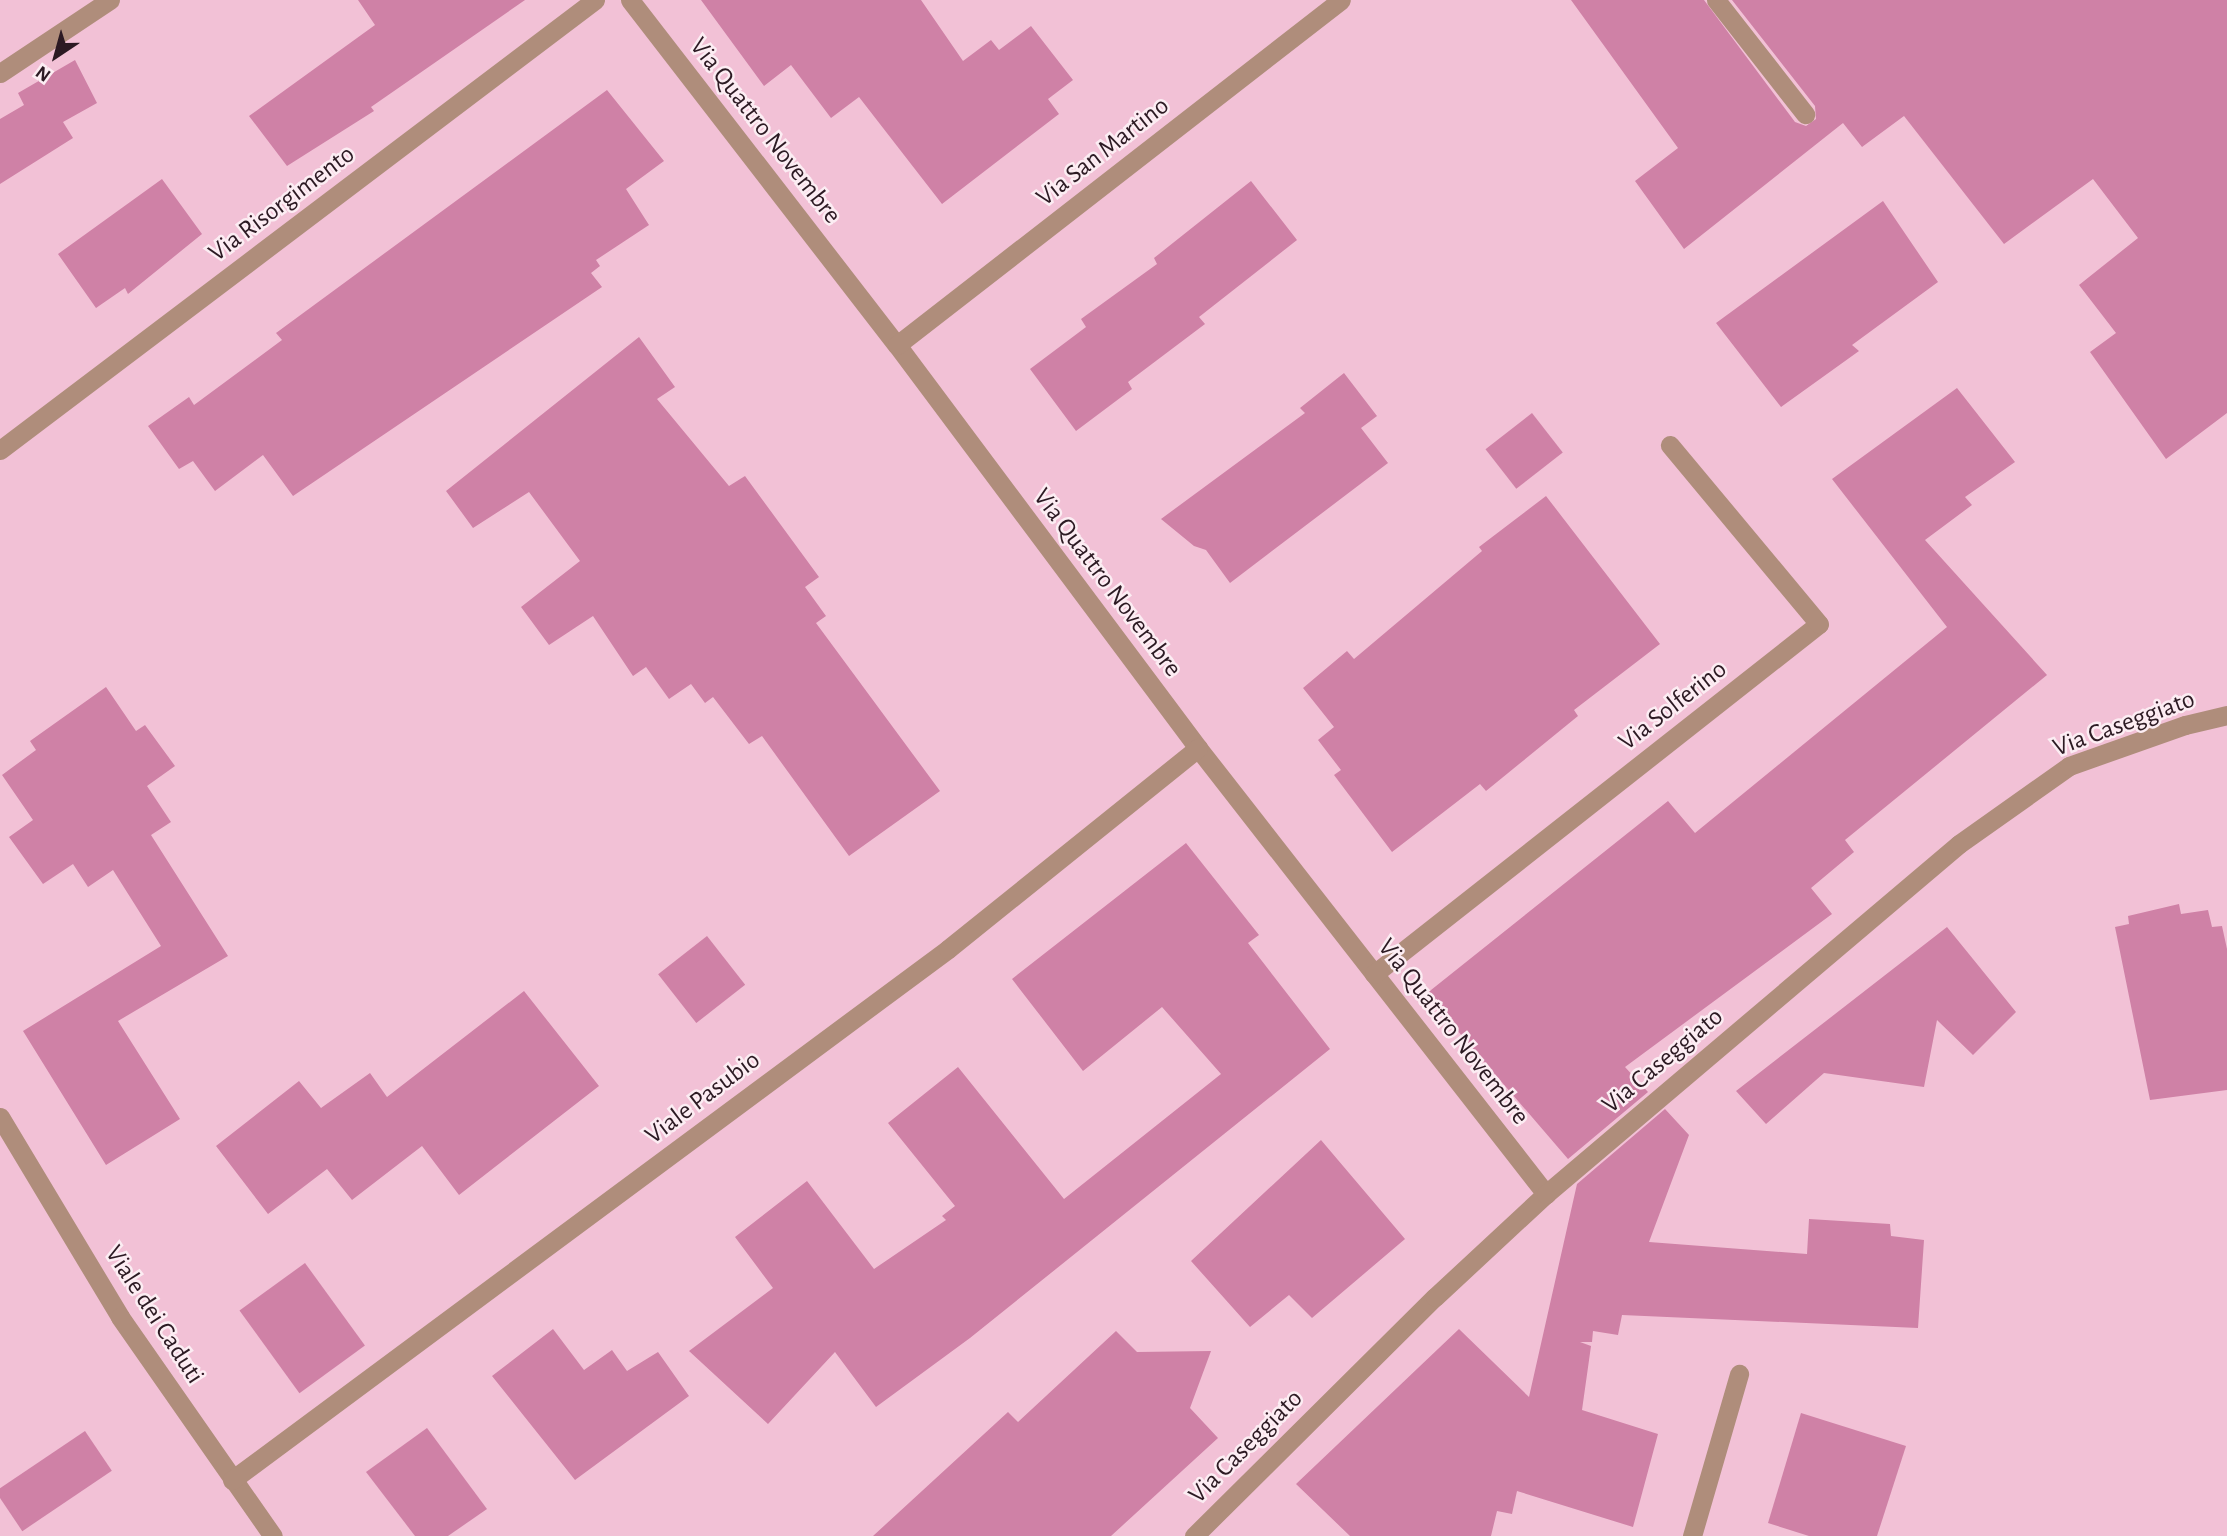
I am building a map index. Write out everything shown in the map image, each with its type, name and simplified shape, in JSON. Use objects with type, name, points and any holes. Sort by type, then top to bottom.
[{"type":"street","points":[[0,73],[87,5],[110,0]]},
{"type":"street","name":"Via Risorgimento","points":[[0,450],[595,0]]},
{"type":"street","name":"Via Quattro Novembre","points":[[630,0],[897,345],[1198,748],[1546,1194]]},
{"type":"street","name":"Via San Martino","points":[[897,345],[1341,0]]},
{"type":"street","points":[[1716,0],[1805,114]]},
{"type":"street","name":"Via Solferino","points":[[1374,974],[1819,624],[1670,444]]},
{"type":"street","name":"Via Caseggiato","points":[[1194,1536],[1435,1297],[1546,1194],[1959,844],[2058,774],[2185,725],[2227,715]]},
{"type":"street","name":"Viale Pasubio","points":[[232,1480],[948,949],[1198,748]]},
{"type":"street","name":"Viale dei Caduti","points":[[0,1117],[120,1317],[272,1536]]},
{"type":"street","points":[[1692,1536],[1740,1374]]},
{"type":"building","points":[[358,0],[525,0],[371,107],[374,111],[287,166],[249,116],[375,25]]},
{"type":"building","points":[[701,0],[921,0],[963,61],[991,40],[999,50],[1031,26],[1073,80],[1048,99],[1059,114],[942,204],[859,97],[831,118],[791,65],[764,86]]},
{"type":"building","points":[[1571,0],[1704,0],[1795,122],[1806,126],[1816,119],[1815,106],[1732,0],[2227,0],[2227,413],[2166,459],[2090,352],[2116,333],[2079,285],[2138,238],[2093,179],[2004,244],[1904,116],[1862,147],[1843,123],[1684,249],[1635,181],[1678,148]]},
{"type":"building","points":[[75,60],[97,103],[63,122],[73,138],[0,184],[0,119],[24,105],[18,93]]},
{"type":"building","points":[[607,90],[664,161],[626,189],[649,225],[596,260],[600,266],[591,273],[602,287],[293,496],[263,455],[215,491],[193,461],[179,469],[148,426],[189,397],[194,405],[282,340],[276,333]]},
{"type":"building","points":[[162,179],[202,234],[128,294],[125,288],[96,308],[58,254]]},
{"type":"building","points":[[1251,181],[1297,240],[1199,317],[1205,324],[1128,382],[1132,389],[1076,431],[1030,369],[1086,327],[1081,319],[1157,264],[1154,258]]},
{"type":"building","points":[[1883,201],[1938,282],[1852,345],[1859,351],[1781,407],[1716,323]]},
{"type":"building","points":[[639,337],[675,387],[657,399],[729,486],[745,476],[819,577],[805,587],[826,616],[816,623],[940,791],[849,856],[762,736],[749,744],[713,697],[705,703],[691,684],[669,699],[646,667],[633,676],[593,616],[549,645],[521,607],[580,561],[529,492],[473,528],[446,491]]},
{"type":"building","points":[[1344,373],[1377,416],[1361,428],[1388,463],[1230,583],[1206,550],[1194,546],[1161,519],[1305,413],[1300,408]]},
{"type":"building","points":[[1957,388],[2015,462],[1965,497],[1972,505],[1925,540],[2047,675],[1845,840],[1854,852],[1811,888],[1832,914],[1625,1067],[1648,1092],[1568,1159],[1426,994],[1668,801],[1695,833],[1947,627],[1832,479]]},
{"type":"building","points":[[1532,413],[1563,452],[1516,489],[1486,449]]},
{"type":"building","points":[[1546,496],[1660,644],[1574,710],[1578,716],[1486,791],[1480,784],[1392,852],[1334,775],[1341,770],[1318,740],[1334,727],[1303,688],[1347,651],[1354,659],[1482,551],[1479,547]]},
{"type":"building","points":[[106,687],[136,731],[145,725],[175,766],[147,786],[171,822],[151,835],[228,956],[118,1021],[180,1119],[106,1165],[23,1031],[161,946],[113,870],[88,887],[73,864],[43,884],[9,837],[33,820],[2,775],[36,750],[30,741]]},
{"type":"building","points":[[1186,843],[1259,935],[1248,943],[1330,1049],[970,1338],[876,1407],[835,1352],[768,1424],[689,1351],[773,1288],[735,1237],[807,1181],[874,1269],[946,1220],[942,1216],[955,1206],[888,1123],[958,1067],[1064,1199],[1221,1074],[1162,1007],[1083,1071],[1012,979]]},
{"type":"building","points":[[2179,904],[2181,914],[2208,910],[2212,927],[2222,926],[2227,949],[2227,1090],[2150,1100],[2115,927],[2129,924],[2128,916]]},
{"type":"building","points":[[1947,927],[2016,1012],[1973,1055],[1937,1020],[1924,1087],[1824,1073],[1766,1124],[1736,1091]]},
{"type":"building","points":[[707,936],[745,985],[696,1023],[658,974]]},
{"type":"building","points":[[524,991],[599,1086],[459,1195],[422,1146],[352,1200],[327,1169],[268,1214],[216,1146],[299,1081],[321,1108],[370,1073],[387,1097]]},
{"type":"building","points":[[1665,1109],[1689,1135],[1649,1242],[1807,1254],[1809,1219],[1890,1224],[1891,1236],[1924,1240],[1918,1328],[1622,1315],[1618,1335],[1593,1331],[1592,1342],[1580,1342],[1591,1346],[1582,1410],[1658,1434],[1633,1527],[1517,1491],[1512,1514],[1497,1511],[1491,1536],[1350,1536],[1296,1484],[1459,1329],[1529,1397],[1577,1184]]},
{"type":"building","points":[[1321,1140],[1405,1239],[1312,1318],[1289,1295],[1250,1327],[1191,1261]]},
{"type":"building","points":[[305,1263],[365,1346],[299,1393],[239,1311]]},
{"type":"building","points":[[553,1329],[584,1370],[612,1350],[627,1371],[658,1352],[689,1396],[575,1480],[492,1376]]},
{"type":"building","points":[[1116,1331],[1137,1352],[1211,1351],[1190,1408],[1218,1438],[1111,1536],[873,1536],[1008,1412],[1018,1422]]},
{"type":"building","points":[[1801,1413],[1906,1446],[1877,1536],[1809,1536],[1768,1523]]},
{"type":"building","points":[[427,1428],[487,1509],[448,1536],[415,1536],[366,1472]]},
{"type":"building","points":[[85,1431],[112,1471],[22,1531],[0,1498],[0,1488]]}]
